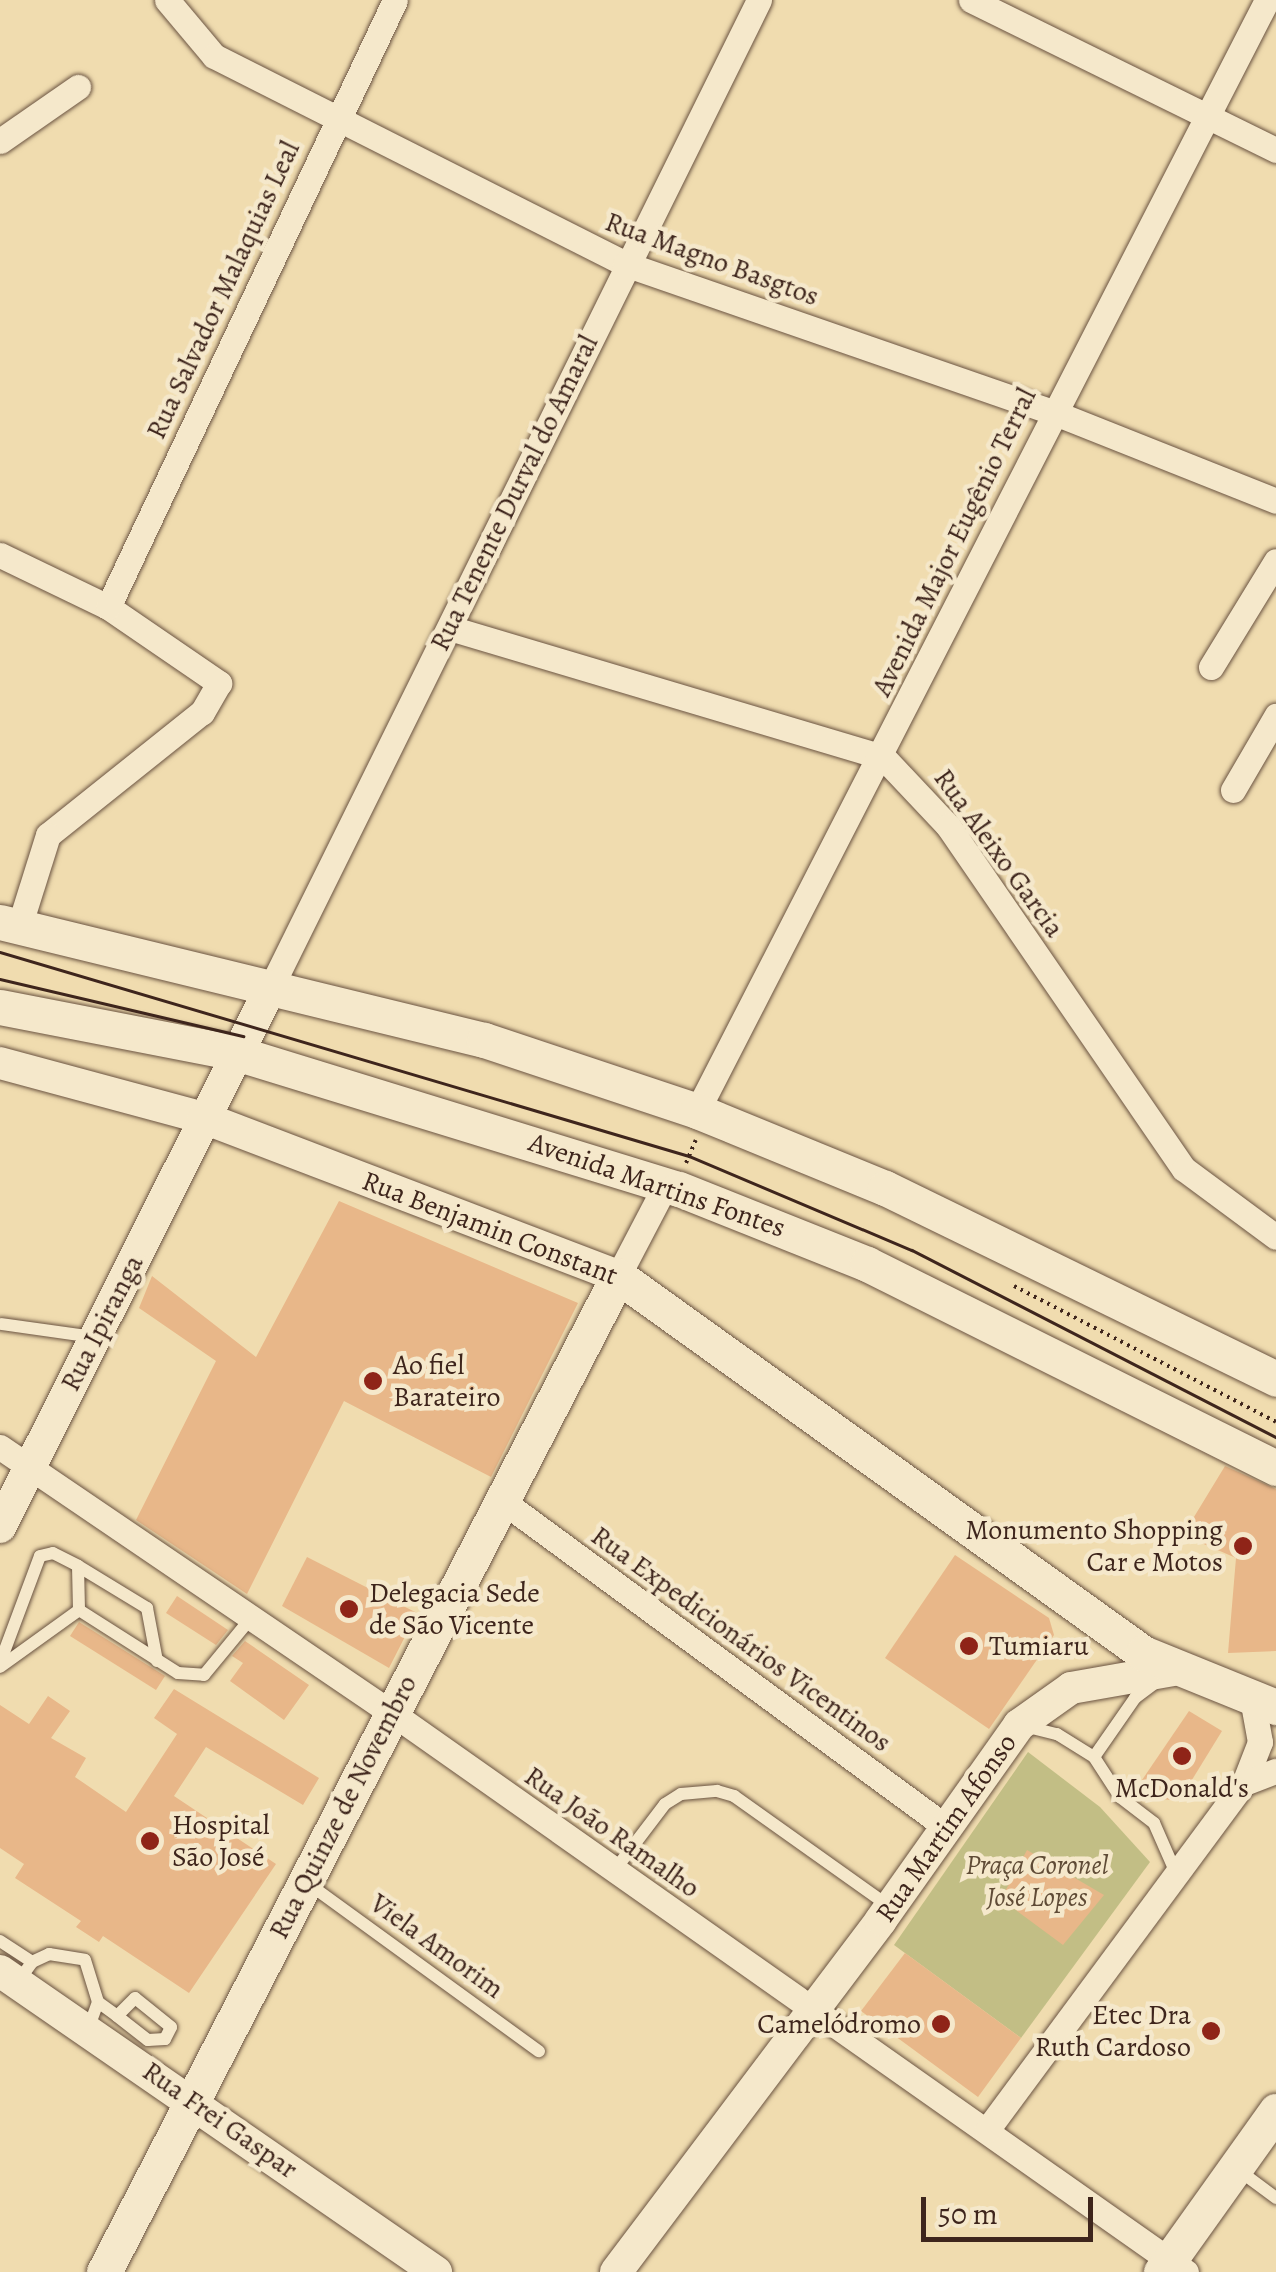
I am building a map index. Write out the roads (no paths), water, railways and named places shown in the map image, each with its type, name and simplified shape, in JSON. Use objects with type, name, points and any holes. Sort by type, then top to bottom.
[{"type":"main road","points":[[10,925],[484,1040],[696,1111],[900,1195],[1273,1376]]},
{"type":"main road","name":"Avenida Martins Fontes","points":[[0,1007],[236,1053],[666,1184],[868,1264],[1276,1468]]},
{"type":"main road","name":"Rua Quinze de Novembro","points":[[104,2272],[618,1276]]},
{"type":"main road","name":"Rua Benjamin Constant","points":[[618,1276],[1173,1670]]},
{"type":"main road","name":"Rua Martim Afonso","points":[[1173,1670],[1264,1702]]},
{"type":"main road","points":[[1172,2268],[1276,2111]]},
{"type":"street","name":"Rua Magno Basgtos","points":[[167,0],[214,56],[625,264],[1050,411],[1276,501]]},
{"type":"street","name":"Rua Salvador Malaquias Leal","points":[[108,607],[395,0]]},
{"type":"street","name":"Rua Tenente Durval do Amaral","points":[[271,986],[758,0]]},
{"type":"street","points":[[971,0],[1206,112],[1276,150]]},
{"type":"street","name":"Avenida Major Eugênio Terral","points":[[696,1111],[883,756],[1050,411],[1259,4]]},
{"type":"street","points":[[0,141],[78,87]]},
{"type":"street","points":[[0,555],[108,607],[219,683],[202,712],[48,835],[10,925]]},
{"type":"street","points":[[1211,667],[1276,561]]},
{"type":"street","points":[[450,628],[883,756]]},
{"type":"street","points":[[1233,790],[1276,716]]},
{"type":"street","name":"Rua Aleixo Garcia","points":[[883,756],[948,826],[1184,1168],[1276,1237]]},
{"type":"street","points":[[204,1118],[271,986]]},
{"type":"street","name":"Rua Benjamin Constant","points":[[0,1063],[204,1118],[618,1276]]},
{"type":"street","name":"Rua Ipiranga","points":[[0,1528],[204,1118]]},
{"type":"street","name":"Rua Quinze de Novembro","points":[[618,1276],[666,1184]]},
{"type":"street","name":"Rua João Ramalho","points":[[0,1447],[392,1712],[987,2130],[1172,2268]]},
{"type":"street","name":"Rua Expedicionários Vicentinos","points":[[500,1500],[946,1827]]},
{"type":"street","name":"Rua Martim Afonso","points":[[616,2272],[890,1908],[1018,1724],[1071,1688],[1173,1670]]},
{"type":"street","points":[[987,2130],[1244,1782],[1260,1742],[1264,1702]]},
{"type":"street","points":[[1244,1782],[1276,1771]]},
{"type":"street","name":"Rua Frei Gaspar","points":[[16,1972],[101,2016],[193,2100],[436,2272]]},
{"type":"lane","points":[[1,1324],[96,1338]]},
{"type":"lane","points":[[0,1665],[40,1556],[53,1553],[147,1608],[157,1661]]},
{"type":"lane","points":[[78,1566],[79,1610]]},
{"type":"lane","points":[[79,1610],[178,1674],[204,1675],[250,1618]]},
{"type":"lane","points":[[0,1665],[79,1610]]},
{"type":"lane","points":[[1094,1757],[1135,1698],[1173,1670]]},
{"type":"lane","points":[[1018,1724],[1057,1734],[1094,1757],[1120,1797],[1154,1823],[1176,1873]]},
{"type":"lane","points":[[614,1871],[665,1804],[682,1794],[718,1791],[734,1796],[890,1908]]},
{"type":"lane","name":"Viela Amorim","points":[[305,1882],[539,2051]]},
{"type":"lane","points":[[0,1940],[16,1972],[68,1952],[84,1960],[101,2016]]},
{"type":"lane","points":[[1235,2168],[1276,2198]]},
{"type":"tram line","points":[[0,952],[689,1156],[912,1250],[1276,1437]]},
{"type":"tram line","points":[[0,979],[243,1036]]},
{"type":"place","name":"Ao fiel Barateiro","points":[[373,1381]]},
{"type":"place","name":"Monumento Shopping Car e Motos","points":[[1243,1546]]},
{"type":"place","name":"Delegacia Sede de São Vicente","points":[[349,1609]]},
{"type":"place","name":"Tumiaru","points":[[969,1646]]},
{"type":"place","name":"McDonald's","points":[[1182,1756]]},
{"type":"place","name":"Hospital São José","points":[[150,1841]]},
{"type":"place","name":"Camelódromo","points":[[941,2024]]},
{"type":"place","name":"Etec Dra Ruth Cardoso","points":[[1211,2031]]},
{"type":"park label","name":"Praça Coronel José Lopes","points":[[1037,1881]]}]
